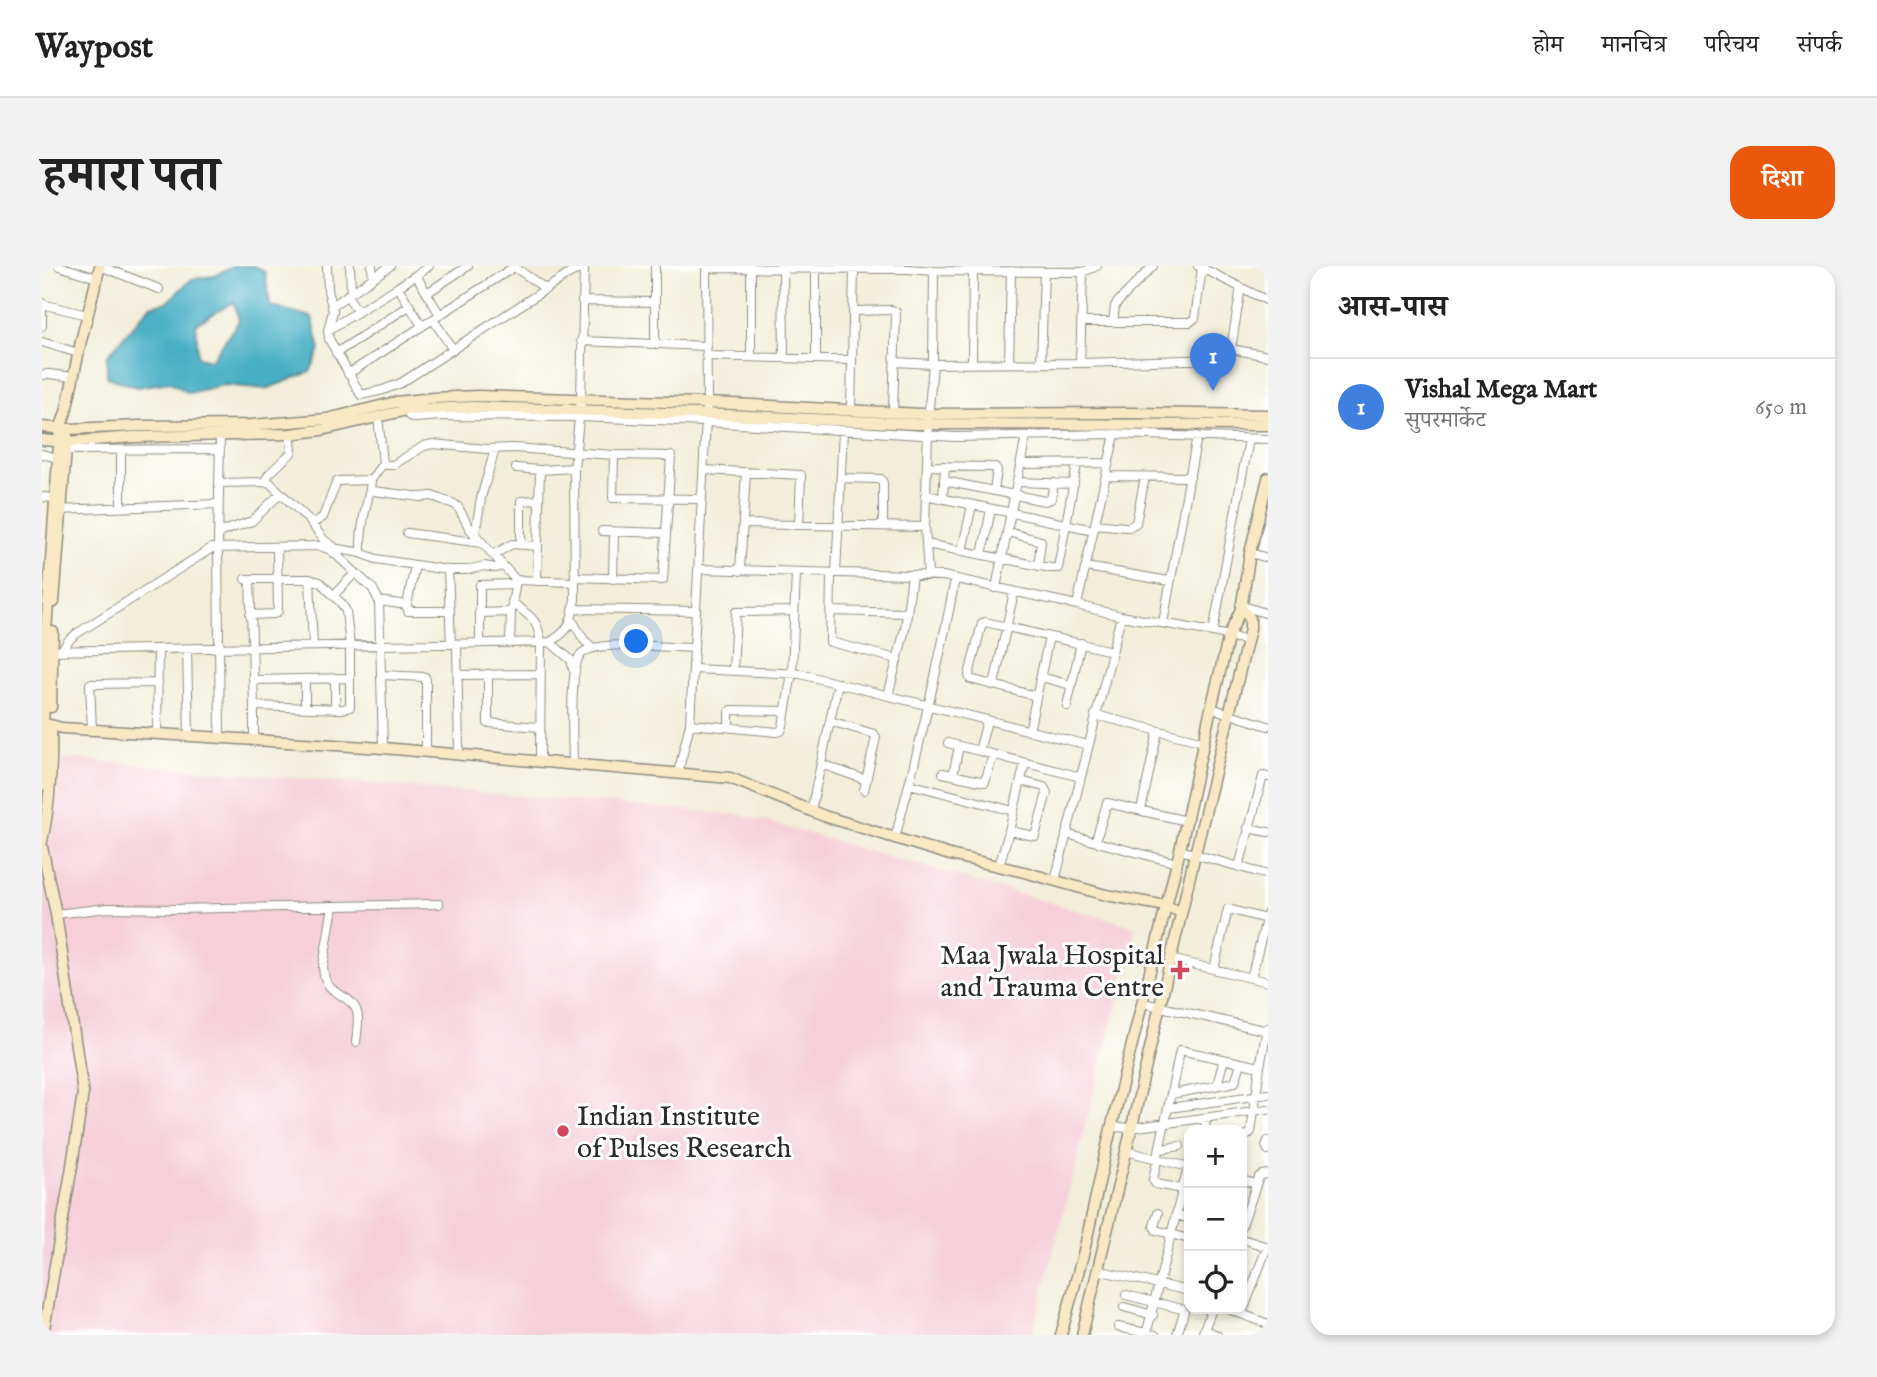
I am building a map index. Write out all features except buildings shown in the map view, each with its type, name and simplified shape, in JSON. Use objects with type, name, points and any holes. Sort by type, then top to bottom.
[{"type":"street","points":[[59,266],[99,270],[159,289]]},
{"type":"street","points":[[327,266],[327,284],[332,306],[329,339],[368,409]]},
{"type":"street","points":[[350,266],[349,293],[358,312]]},
{"type":"street","points":[[372,266],[373,277]]},
{"type":"street","points":[[332,306],[390,266]]},
{"type":"street","points":[[328,330],[429,266]]},
{"type":"street","points":[[427,293],[468,266]]},
{"type":"street","points":[[654,266],[655,344]]},
{"type":"street","points":[[678,773],[690,724],[694,669],[707,413],[706,267],[908,267],[934,271],[945,268],[972,271],[1083,272],[1097,266]]},
{"type":"street","points":[[1113,322],[1117,303],[1153,266]]},
{"type":"street","points":[[348,374],[514,267],[545,289]]},
{"type":"street","points":[[49,655],[158,649],[546,642],[567,629],[574,609],[574,468],[580,408],[584,267],[572,272],[393,387],[361,395]]},
{"type":"street","points":[[751,267],[751,357]]},
{"type":"street","points":[[1082,322],[1194,321],[1200,267],[1268,300]]},
{"type":"street","points":[[783,269],[784,358]]},
{"type":"street","points":[[816,269],[816,359]]},
{"type":"street","points":[[851,410],[854,269]]},
{"type":"street","points":[[49,655],[44,627],[66,412],[99,270]]},
{"type":"street","points":[[928,575],[925,495],[933,364],[934,271]]},
{"type":"street","points":[[972,271],[972,363]]},
{"type":"street","points":[[1009,363],[1011,271]]},
{"type":"street","points":[[1041,363],[1044,272]]},
{"type":"street","points":[[1080,363],[1083,272]]},
{"type":"street","points":[[416,275],[453,350]]},
{"type":"street","points":[[398,287],[422,326]]},
{"type":"street","points":[[895,362],[1080,363],[1222,359],[1229,355],[1231,349],[1241,287]]},
{"type":"street","points":[[582,301],[655,302]]},
{"type":"street","points":[[336,353],[409,306]]},
{"type":"street","points":[[42,326],[42,308],[87,315]]},
{"type":"street","points":[[854,311],[895,312],[893,412]]},
{"type":"street","points":[[581,341],[707,346]]},
{"type":"street","points":[[42,342],[78,353]]},
{"type":"street","points":[[1231,349],[1268,356]]},
{"type":"street","points":[[706,356],[851,360]]},
{"type":"street","points":[[42,375],[49,373],[73,377]]},
{"type":"street","points":[[42,427],[64,429],[250,425],[327,419],[396,402],[478,396],[580,408]]},
{"type":"street","points":[[42,454],[123,437],[290,434],[322,430],[407,410],[473,407],[580,408],[928,424],[1268,425]]},
{"type":"street","points":[[707,413],[851,410],[893,412],[928,424],[1026,436],[1115,434],[1268,439]]},
{"type":"street","points":[[707,413],[843,430],[928,424],[1268,415]]},
{"type":"street","points":[[361,553],[364,516],[371,484],[383,463],[378,417]]},
{"type":"street","points":[[843,430],[831,642],[897,659]]},
{"type":"street","points":[[265,481],[291,453],[290,434]]},
{"type":"street","points":[[1077,604],[1115,434]]},
{"type":"street","points":[[220,435],[220,737]]},
{"type":"street","points":[[996,588],[1026,436]]},
{"type":"street","points":[[1163,623],[1197,436]]},
{"type":"street","points":[[1213,632],[1249,439]]},
{"type":"street","points":[[42,440],[62,448],[220,449]]},
{"type":"street","points":[[383,463],[393,465],[424,446],[433,444],[671,456],[663,580],[575,579],[480,585],[480,643]]},
{"type":"street","points":[[475,535],[481,498],[495,449]]},
{"type":"street","points":[[121,450],[121,507]]},
{"type":"street","points":[[614,455],[613,498],[702,499]]},
{"type":"street","points":[[1021,464],[1109,463]]},
{"type":"street","points":[[926,544],[1058,568],[1077,464]]},
{"type":"street","points":[[943,499],[945,466]]},
{"type":"street","points":[[927,467],[996,467],[994,491]]},
{"type":"street","points":[[516,468],[574,468]]},
{"type":"street","points":[[537,581],[540,470]]},
{"type":"street","points":[[704,470],[802,475],[799,525]]},
{"type":"street","points":[[740,570],[746,471]]},
{"type":"street","points":[[1106,476],[1190,477]]},
{"type":"street","points":[[925,495],[1066,524],[1129,527],[1136,523],[1145,477]]},
{"type":"street","points":[[841,478],[881,480],[883,526]]},
{"type":"street","points":[[1061,1335],[1084,1251],[1167,906],[1211,708],[1229,635],[1240,607],[1268,478]]},
{"type":"street","points":[[312,524],[323,517],[337,481],[371,484]]},
{"type":"street","points":[[944,481],[1048,501],[1052,497],[1054,483]]},
{"type":"street","points":[[1018,482],[1074,484]]},
{"type":"street","points":[[219,483],[271,483],[373,589],[379,601],[383,748]]},
{"type":"street","points":[[371,484],[376,492],[421,498],[432,496],[458,507],[475,535],[515,582],[510,612],[510,643]]},
{"type":"street","points":[[219,533],[252,521],[281,493]]},
{"type":"street","points":[[42,497],[56,506],[219,505]]},
{"type":"street","points":[[521,544],[521,501],[539,500]]},
{"type":"street","points":[[962,551],[972,505]]},
{"type":"street","points":[[42,785],[48,728],[56,506]]},
{"type":"street","points":[[982,555],[991,509]]},
{"type":"street","points":[[743,524],[925,527]]},
{"type":"street","points":[[603,531],[666,533]]},
{"type":"street","points":[[612,579],[614,532]]},
{"type":"street","points":[[1008,532],[1041,541],[1038,566]]},
{"type":"street","points":[[407,533],[482,543]]},
{"type":"street","points":[[49,655],[76,634],[208,550],[218,547],[320,546],[361,553],[376,559],[448,570],[502,566]]},
{"type":"street","points":[[493,555],[507,546],[538,546]]},
{"type":"street","points":[[250,615],[277,613],[277,547]]},
{"type":"street","points":[[1250,553],[1268,558]]},
{"type":"street","points":[[415,565],[407,609],[411,612],[450,611]]},
{"type":"street","points":[[1086,567],[1169,582]]},
{"type":"street","points":[[699,569],[943,576],[1248,641]]},
{"type":"street","points":[[448,570],[458,675],[459,754]]},
{"type":"street","points":[[690,724],[781,731],[792,673],[796,572]]},
{"type":"street","points":[[334,595],[355,573]]},
{"type":"street","points":[[888,696],[907,613],[912,575]]},
{"type":"street","points":[[254,706],[335,709],[350,706],[350,646],[346,611],[318,580],[247,579],[254,680],[254,706],[254,740]]},
{"type":"street","points":[[310,579],[313,646]]},
{"type":"street","points":[[895,838],[940,659],[955,579]]},
{"type":"street","points":[[993,685],[1014,592]]},
{"type":"street","points":[[379,601],[407,605]]},
{"type":"street","points":[[513,602],[536,621],[546,642],[571,660],[574,672]]},
{"type":"street","points":[[1240,607],[1268,614]]},
{"type":"street","points":[[1082,1335],[1181,912],[1248,641],[1250,618],[1240,607]]},
{"type":"street","points":[[574,609],[696,611]]},
{"type":"street","points":[[733,671],[738,610],[794,611]]},
{"type":"street","points":[[831,611],[907,613]]},
{"type":"street","points":[[479,613],[510,612]]},
{"type":"street","points":[[1055,881],[1121,616]]},
{"type":"street","points":[[572,620],[593,649]]},
{"type":"street","points":[[1036,696],[970,679],[981,625],[985,622],[1112,651]]},
{"type":"street","points":[[1029,731],[1049,636]]},
{"type":"street","points":[[540,761],[539,674],[546,642]]},
{"type":"street","points":[[1067,706],[1081,643]]},
{"type":"street","points":[[573,764],[574,672],[577,659],[582,653],[617,645],[694,648]]},
{"type":"street","points":[[157,733],[158,649]]},
{"type":"street","points":[[187,649],[189,735]]},
{"type":"street","points":[[694,669],[800,674],[1088,745]]},
{"type":"street","points":[[488,674],[488,723],[540,727]]},
{"type":"street","points":[[458,675],[539,674]]},
{"type":"street","points":[[382,675],[425,677],[426,752]]},
{"type":"street","points":[[1041,677],[1071,685]]},
{"type":"street","points":[[335,678],[335,709]]},
{"type":"street","points":[[254,680],[350,678]]},
{"type":"street","points":[[305,679],[305,707]]},
{"type":"street","points":[[92,730],[90,684],[158,683]]},
{"type":"street","points":[[811,811],[838,683]]},
{"type":"street","points":[[1211,708],[1268,726]]},
{"type":"street","points":[[729,727],[731,710],[785,711]]},
{"type":"street","points":[[1095,715],[1204,742]]},
{"type":"street","points":[[830,720],[874,734],[876,737],[864,790]]},
{"type":"street","points":[[979,751],[987,721]]},
{"type":"street","points":[[48,728],[383,748],[730,778],[811,811],[950,855],[1106,895],[1167,906],[1181,912]]},
{"type":"street","points":[[42,842],[48,816],[52,752],[48,728]]},
{"type":"street","points":[[1141,810],[1158,731]]},
{"type":"street","points":[[948,743],[1081,777]]},
{"type":"street","points":[[959,746],[948,774],[985,782],[993,755]]},
{"type":"street","points":[[999,866],[1025,763]]},
{"type":"street","points":[[821,764],[866,780]]},
{"type":"street","points":[[1239,867],[1263,776],[1268,777]]},
{"type":"street","points":[[1009,831],[1035,836],[1046,793],[1044,787],[1021,781]]},
{"type":"street","points":[[909,784],[1014,811]]},
{"type":"street","points":[[1096,840],[1107,803],[1187,821]]},
{"type":"street","points":[[1248,828],[1268,832]]},
{"type":"street","points":[[1066,834],[1177,863]]},
{"type":"street","points":[[42,847],[56,915],[77,1048],[82,1102],[43,1335]]},
{"type":"street","points":[[1180,850],[1268,876]]},
{"type":"street","points":[[56,915],[108,908],[439,904]]},
{"type":"street","points":[[333,906],[323,967],[324,976],[329,987],[355,1008],[358,1016],[356,1042]]},
{"type":"street","points":[[1214,969],[1228,909],[1267,916],[1251,978]]},
{"type":"street","points":[[1170,959],[1268,982]]},
{"type":"street","points":[[1143,1003],[1268,1029],[1250,1134],[1247,1135]]},
{"type":"street","points":[[1183,1189],[1154,1182],[1180,1050],[1260,1066]]},
{"type":"street","points":[[1217,1085],[1224,1059]]},
{"type":"street","points":[[1172,1094],[1236,1082],[1241,1063]]},
{"type":"street","points":[[1169,1108],[1268,1094]]},
{"type":"street","points":[[1112,1127],[1131,1128],[1268,1109]]},
{"type":"street","points":[[1205,1125],[1207,1118]]},
{"type":"street","points":[[1268,1141],[1268,1150]]},
{"type":"street","points":[[1161,1149],[1180,1146]]},
{"type":"street","points":[[1126,1151],[1184,1166]]},
{"type":"street","points":[[1247,1210],[1256,1184],[1262,1175],[1268,1174]]},
{"type":"street","points":[[1247,1181],[1256,1184]]},
{"type":"street","points":[[1118,1327],[1150,1334],[1184,1185]]},
{"type":"street","points":[[1158,1213],[1155,1228],[1184,1238]]},
{"type":"street","points":[[1177,1215],[1184,1217]]},
{"type":"street","points":[[1247,1241],[1268,1247],[1247,1301]]},
{"type":"street","points":[[1097,1270],[1184,1290]]},
{"type":"street","points":[[1126,1295],[1184,1310],[1177,1335]]},
{"type":"street","points":[[1124,1307],[1153,1315]]},
{"type":"street","points":[[1210,1314],[1203,1332],[1217,1335]]},
{"type":"street","points":[[1242,1314],[1268,1323]]},
{"type":"shaded area","name":"Indian Institute of Pulses Research","points":[[62,758],[743,815],[1136,927],[1032,1335],[42,1335],[42,845],[50,840]]},
{"type":"water","points":[[233,266],[254,266],[265,272],[270,306],[312,317],[320,350],[310,372],[266,389],[223,385],[189,393],[170,382],[137,387],[107,377],[107,356],[150,306],[167,302],[192,279],[215,276]],"holes":[[[234,302],[239,321],[211,360],[198,357],[196,324]]]},
{"type":"place","name":"Vishal Mega Mart","points":[[1213,391]]},
{"type":"place","name":"Maa Jwala Hospital and Trauma Centre","points":[[1180,970]]},
{"type":"place","name":"Indian Institute of Pulses Research","points":[[563,1131]]}]
